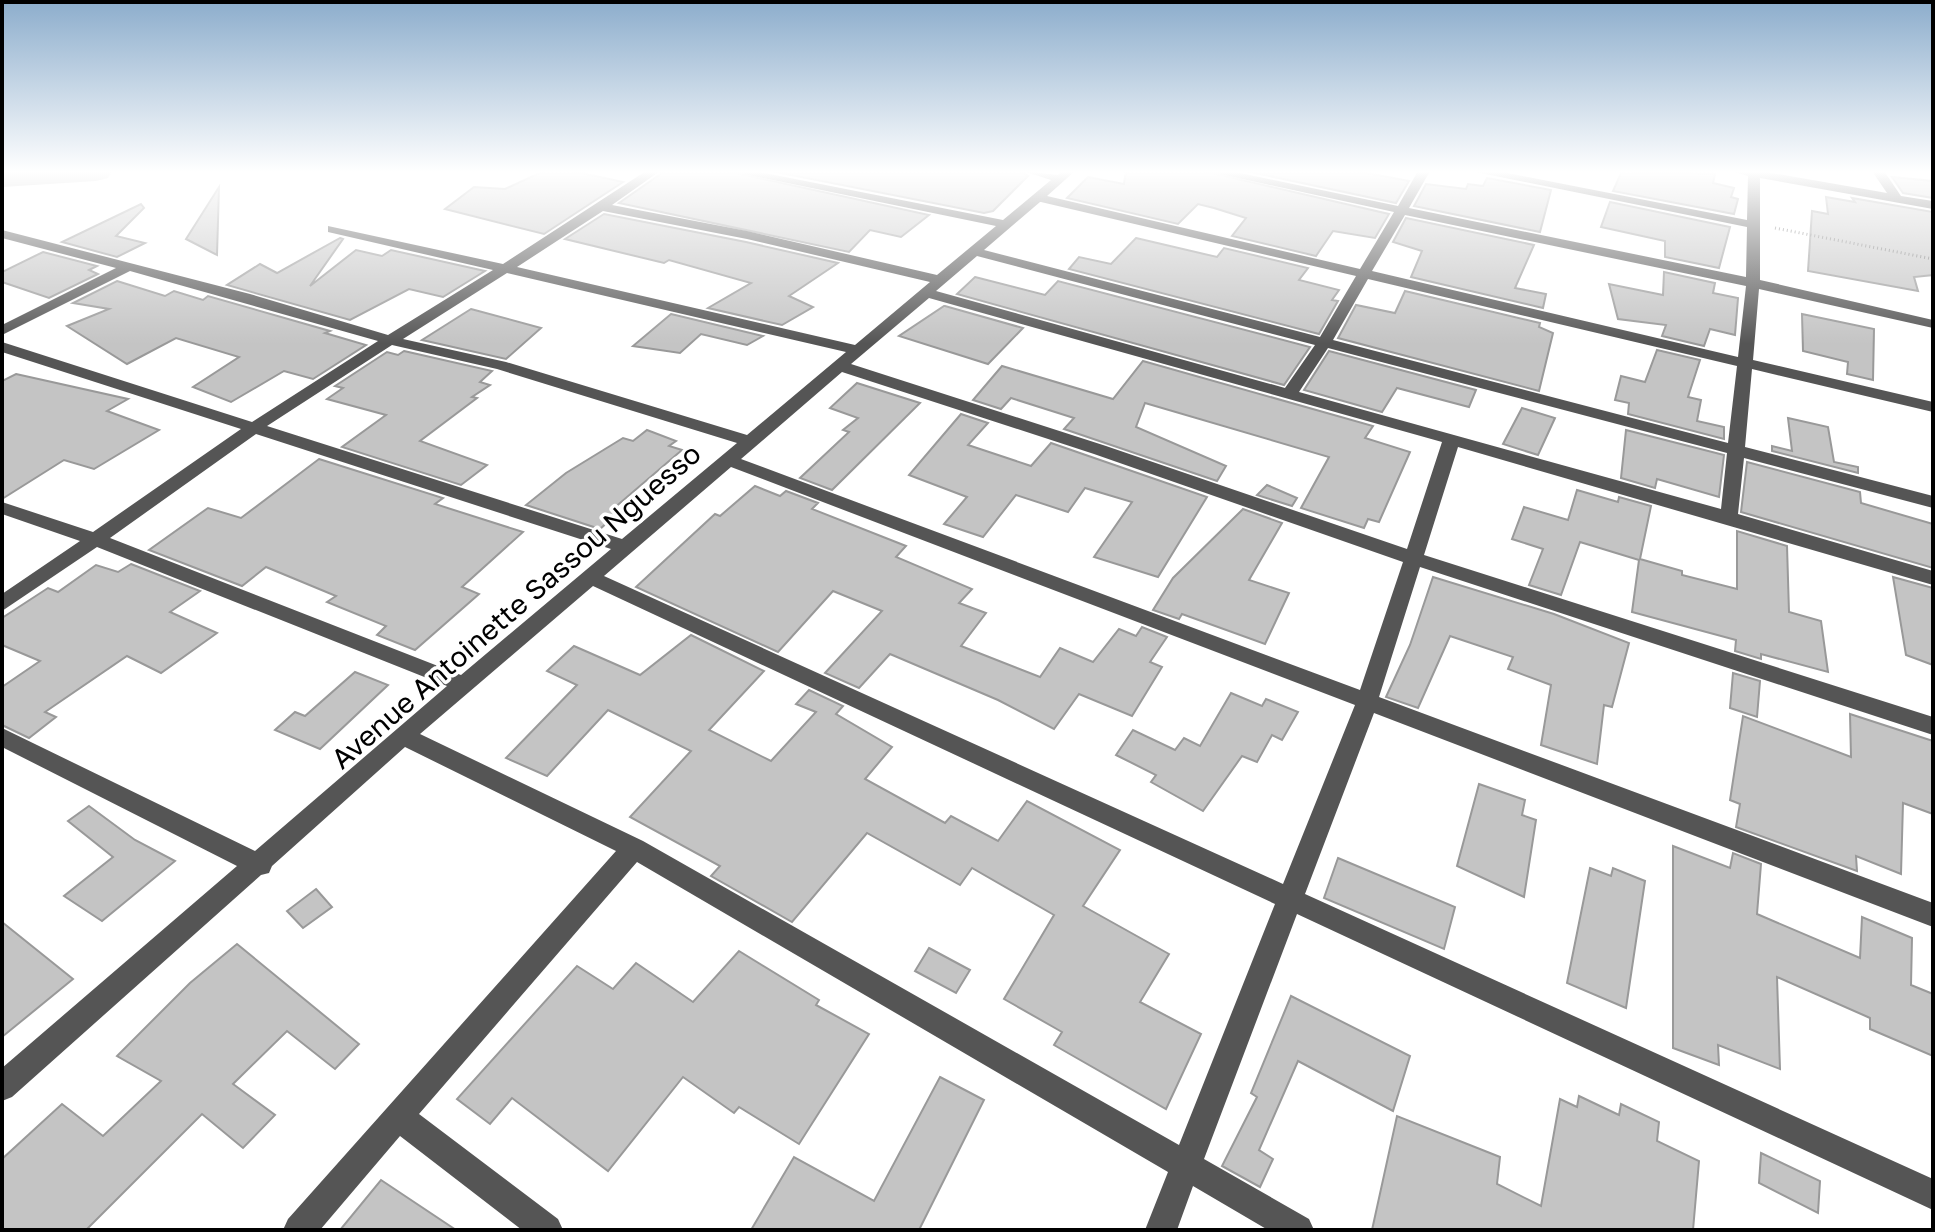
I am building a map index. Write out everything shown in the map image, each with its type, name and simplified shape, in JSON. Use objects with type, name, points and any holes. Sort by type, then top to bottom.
[{"type":"street","points":[[2,604],[98,540],[253,428],[389,340],[511,268],[569,228]]},
{"type":"street","points":[[712,228],[761,238],[932,286],[1289,394],[1729,517],[1933,578]]},
{"type":"street","name":"Avenue Antoinette Sassou Nguesso","points":[[2,1087],[260,865],[403,736],[932,286],[1005,228]]},
{"type":"street","points":[[1174,228],[1933,407]]},
{"type":"street","points":[[1289,394],[1323,344],[1391,228]]},
{"type":"street","points":[[1483,228],[1753,283],[1933,324]]},
{"type":"street","points":[[1729,517],[1753,283],[1754,228]]},
{"type":"street","points":[[333,229],[858,350]]},
{"type":"street","points":[[2,234],[245,297],[389,340],[516,369],[751,442]]},
{"type":"street","points":[[977,252],[1933,502]]},
{"type":"street","points":[[2,331],[128,267]]},
{"type":"street","points":[[2,347],[626,547]]},
{"type":"street","points":[[840,366],[1100,450],[1412,558],[1933,726]]},
{"type":"street","points":[[1161,1230],[1367,702],[1451,441]]},
{"type":"street","points":[[729,460],[1933,915]]},
{"type":"street","points":[[2,508],[98,540],[466,685]]},
{"type":"street","points":[[592,578],[1290,897],[1586,1039],[1933,1195]]},
{"type":"street","points":[[403,736],[634,848],[1298,1230]]},
{"type":"street","points":[[2,737],[260,865]]},
{"type":"street","points":[[299,1230],[634,848]]},
{"type":"street","points":[[399,1117],[547,1230]]},
{"type":"path","points":[[1772,228],[1933,259]]},
{"type":"building","points":[[90,228],[124,228],[116,236],[145,243],[117,257],[62,242]]},
{"type":"building","points":[[193,228],[218,228],[217,255],[186,239]]},
{"type":"building","points":[[522,228],[552,228],[544,234]]},
{"type":"building","points":[[581,228],[678,228],[838,263],[789,296],[813,307],[782,325],[708,308],[751,283],[669,260],[664,263],[565,239]]},
{"type":"building","points":[[739,228],[912,228],[901,237],[870,230],[849,252]]},
{"type":"building","points":[[1238,228],[1381,228],[1375,238],[1333,231],[1316,256],[1232,236]]},
{"type":"building","points":[[1400,228],[1456,228],[1534,245],[1515,288],[1546,294],[1543,308],[1411,277],[1422,251],[1393,242]]},
{"type":"building","points":[[1608,228],[1730,228],[1719,268],[1665,257],[1665,241]]},
{"type":"building","points":[[1811,228],[1933,228],[1933,275],[1914,277],[1918,291],[1808,271]]},
{"type":"building","points":[[1136,238],[1217,257],[1224,248],[1308,268],[1299,280],[1339,290],[1332,300],[1338,301],[1319,334],[1069,269],[1079,257],[1111,264]]},
{"type":"building","points":[[343,239],[310,286],[356,250],[382,256],[391,250],[485,271],[443,297],[409,289],[350,320],[227,285],[260,264],[277,273]]},
{"type":"building","points":[[43,252],[97,266],[89,270],[98,274],[49,298],[2,282],[2,272]]},
{"type":"building","points":[[1664,272],[1715,283],[1713,293],[1738,298],[1735,335],[1710,329],[1704,346],[1662,336],[1666,325],[1618,319],[1609,284],[1663,295]]},
{"type":"building","points":[[975,277],[1045,295],[1058,281],[1310,347],[1284,385],[957,294]]},
{"type":"building","points":[[117,281],[165,296],[174,291],[203,300],[208,296],[330,331],[325,333],[366,345],[313,379],[284,371],[231,402],[193,387],[239,357],[176,338],[127,364],[67,326],[109,309],[73,303]]},
{"type":"building","points":[[1405,291],[1540,323],[1539,327],[1553,333],[1539,391],[1338,338],[1356,305],[1395,313]]},
{"type":"building","points":[[944,306],[1023,328],[988,364],[899,336]]},
{"type":"building","points":[[471,309],[541,328],[506,359],[422,340]]},
{"type":"building","points":[[671,314],[763,336],[747,345],[701,334],[680,353],[633,346]]},
{"type":"building","points":[[1802,314],[1874,329],[1873,380],[1847,374],[1848,362],[1803,351]]},
{"type":"building","points":[[1657,350],[1700,360],[1688,397],[1701,400],[1697,421],[1724,427],[1724,439],[1628,414],[1629,403],[1615,400],[1621,376],[1645,382]]},
{"type":"building","points":[[404,351],[492,371],[480,382],[490,385],[472,397],[477,398],[420,441],[487,465],[461,485],[342,447],[386,415],[327,399],[343,388],[335,386],[387,352],[398,355]]},
{"type":"building","points":[[1329,351],[1476,390],[1469,407],[1397,388],[1382,412],[1304,390]]},
{"type":"building","points":[[1143,361],[1373,426],[1365,438],[1410,452],[1379,522],[1368,519],[1364,528],[1301,508],[1329,457],[1145,403],[1136,427],[1226,466],[1217,481],[1064,429],[1074,418],[1011,398],[1001,409],[973,400],[1002,366],[1113,399]]},
{"type":"building","points":[[16,374],[128,399],[107,411],[159,430],[94,469],[64,460],[2,499],[2,381]]},
{"type":"building","points":[[857,383],[920,403],[832,490],[800,478],[849,432],[843,430],[858,418],[830,408]]},
{"type":"building","points":[[1522,408],[1555,418],[1538,455],[1503,444]]},
{"type":"building","points":[[961,414],[988,423],[968,445],[1031,466],[1051,443],[1207,497],[1158,577],[1094,557],[1132,502],[1085,488],[1068,512],[1016,495],[983,537],[944,524],[967,497],[909,475]]},
{"type":"building","points":[[1788,418],[1828,427],[1834,462],[1858,467],[1858,473],[1772,451],[1772,446],[1792,451]]},
{"type":"building","points":[[647,430],[676,441],[669,446],[682,450],[613,509],[620,511],[600,529],[526,505],[566,473],[623,438],[633,441]]},
{"type":"building","points":[[1626,430],[1724,455],[1719,497],[1657,479],[1655,488],[1621,478]]},
{"type":"building","points":[[319,459],[443,498],[435,504],[523,532],[462,587],[479,594],[415,650],[377,635],[386,626],[327,602],[336,596],[266,567],[242,586],[149,550],[208,508],[241,518]]},
{"type":"building","points":[[1747,462],[1860,492],[1861,503],[1933,524],[1933,568],[1741,512]]},
{"type":"building","points":[[1267,485],[1297,498],[1292,506],[1257,495]]},
{"type":"building","points":[[755,486],[780,496],[786,491],[818,503],[812,509],[906,546],[896,557],[972,589],[959,603],[986,613],[961,646],[1040,677],[1060,648],[1093,662],[1119,629],[1136,636],[1142,627],[1167,637],[1150,662],[1162,667],[1132,716],[1079,694],[1054,729],[998,700],[890,654],[859,688],[825,673],[882,611],[833,591],[778,652],[636,587],[715,514],[720,516]]},
{"type":"building","points":[[1577,490],[1618,502],[1619,497],[1651,506],[1640,559],[1682,571],[1682,575],[1737,589],[1737,531],[1787,546],[1789,612],[1821,621],[1828,672],[1761,654],[1761,659],[1735,651],[1736,640],[1632,612],[1639,560],[1580,542],[1561,595],[1529,585],[1543,549],[1512,539],[1524,507],[1568,520]]},
{"type":"building","points":[[1243,509],[1282,523],[1249,580],[1289,593],[1265,644],[1182,614],[1179,619],[1153,610],[1173,578]]},
{"type":"building","points":[[131,564],[200,591],[170,612],[217,633],[161,673],[127,656],[45,712],[56,717],[29,738],[2,725],[2,687],[40,661],[2,645],[2,618],[48,588],[58,592],[96,565],[118,572]]},
{"type":"building","points":[[1433,577],[1554,614],[1629,643],[1612,707],[1604,705],[1597,764],[1541,745],[1551,685],[1508,669],[1513,657],[1450,636],[1418,708],[1386,697],[1410,645]]},
{"type":"building","points":[[1893,577],[1933,588],[1933,665],[1906,655]]},
{"type":"building","points":[[691,635],[764,671],[709,730],[771,761],[816,712],[796,704],[809,690],[843,706],[836,714],[892,747],[865,779],[945,823],[951,816],[998,841],[1027,801],[1120,850],[1083,906],[1169,954],[1140,1002],[1201,1034],[1166,1109],[1054,1045],[1062,1032],[1004,999],[1054,915],[972,868],[960,885],[867,833],[792,922],[711,876],[720,866],[630,817],[691,751],[608,710],[547,776],[506,758],[577,685],[547,671],[574,646],[640,675]]},
{"type":"building","points":[[355,672],[388,685],[320,749],[275,730],[295,712],[305,716]]},
{"type":"building","points":[[1733,673],[1760,681],[1757,717],[1730,708]]},
{"type":"building","points":[[1231,693],[1262,706],[1266,699],[1298,712],[1282,740],[1272,735],[1257,762],[1242,756],[1203,811],[1151,782],[1156,775],[1116,755],[1133,730],[1175,750],[1184,738],[1200,746]]},
{"type":"building","points":[[1850,714],[1933,741],[1933,814],[1903,803],[1901,874],[1856,856],[1857,871],[1736,827],[1740,804],[1730,800],[1743,716],[1851,757]]},
{"type":"building","points":[[1479,784],[1525,800],[1522,815],[1536,820],[1524,897],[1457,866]]},
{"type":"building","points":[[89,806],[135,840],[175,861],[102,921],[64,896],[113,857],[68,821]]},
{"type":"building","points":[[1673,846],[1730,868],[1733,853],[1761,864],[1757,914],[1860,958],[1862,917],[1912,938],[1911,985],[1933,994],[1933,1056],[1870,1029],[1870,1018],[1777,977],[1780,1069],[1718,1045],[1719,1065],[1673,1048]]},
{"type":"building","points":[[1338,858],[1455,907],[1444,949],[1324,898]]},
{"type":"building","points":[[1590,868],[1611,876],[1613,868],[1645,881],[1626,1008],[1567,983]]},
{"type":"building","points":[[316,889],[332,907],[303,928],[287,911]]},
{"type":"building","points":[[2,922],[73,979],[2,1037]]},
{"type":"building","points":[[237,944],[359,1044],[335,1069],[287,1031],[233,1084],[275,1115],[243,1148],[202,1114],[86,1230],[2,1230],[2,1159],[62,1104],[103,1136],[161,1081],[117,1056],[190,983]]},
{"type":"building","points":[[929,948],[970,970],[956,993],[915,971]]},
{"type":"building","points":[[739,951],[819,1000],[816,1005],[869,1034],[799,1144],[739,1107],[734,1113],[683,1077],[608,1171],[512,1098],[490,1124],[457,1099],[577,966],[613,989],[636,963],[693,1002]]},
{"type":"building","points":[[1291,996],[1410,1056],[1393,1111],[1298,1061],[1259,1150],[1273,1159],[1260,1187],[1222,1166],[1257,1097],[1251,1093]]},
{"type":"building","points":[[940,1077],[984,1100],[919,1230],[751,1230],[794,1157],[874,1201]]},
{"type":"building","points":[[1579,1096],[1619,1115],[1621,1104],[1659,1122],[1657,1141],[1699,1161],[1693,1230],[1372,1230],[1397,1116],[1500,1157],[1497,1184],[1541,1206],[1560,1099],[1577,1107]]},
{"type":"building","points":[[1761,1153],[1820,1181],[1818,1213],[1759,1183]]},
{"type":"building","points":[[381,1180],[456,1230],[340,1230]]}]
